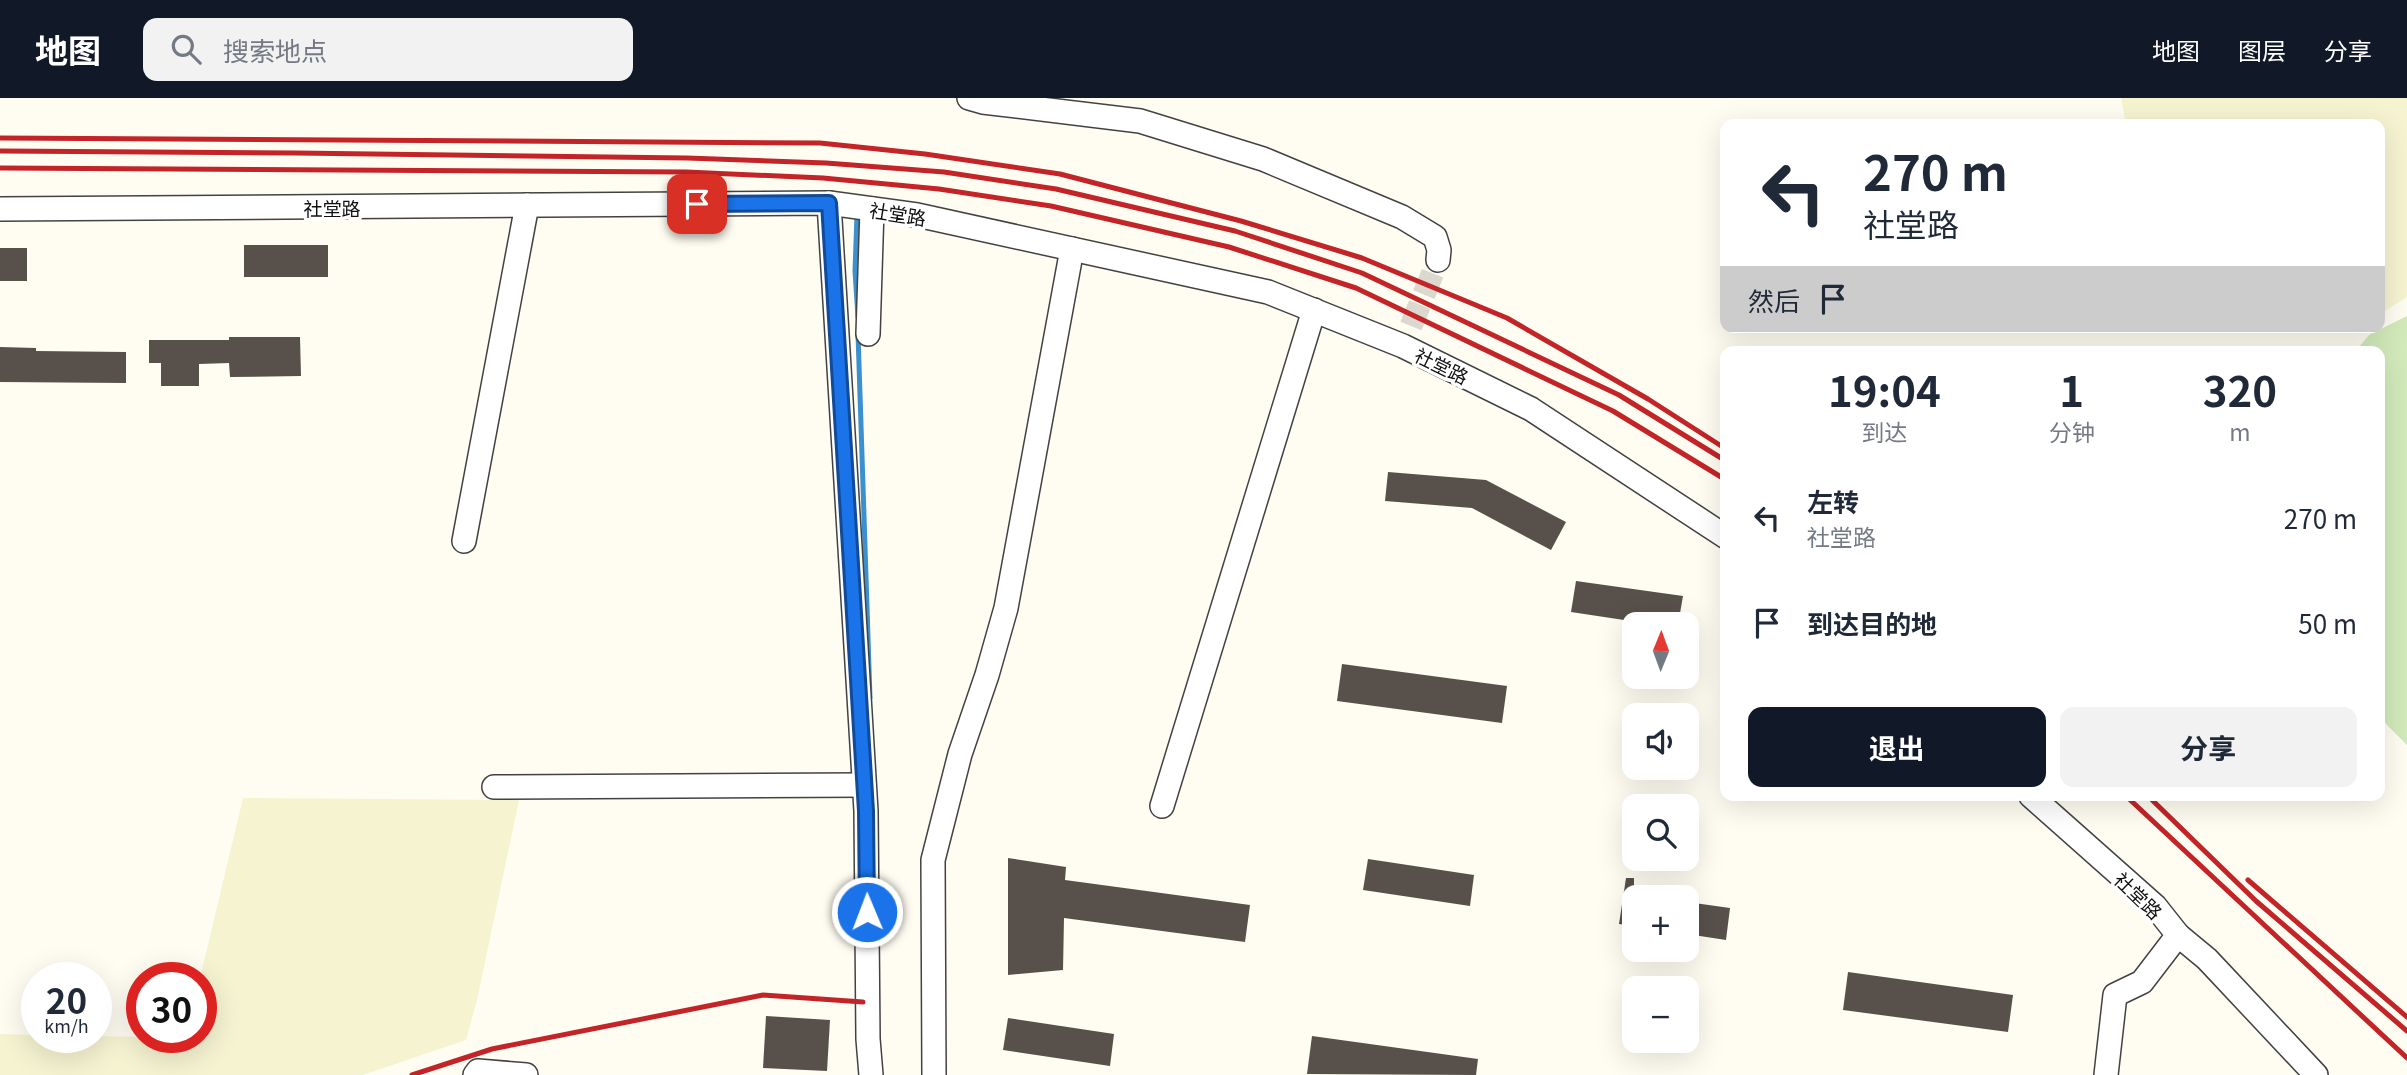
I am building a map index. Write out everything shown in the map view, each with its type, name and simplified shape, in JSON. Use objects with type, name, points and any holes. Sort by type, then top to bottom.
[{"type":"street","points":[[969,98],[982,102],[1140,121],[1263,159],[1402,217],[1435,237],[1439,250],[1438,260]]},
{"type":"street","points":[[829,203],[864,785],[868,1039],[871,1075]]},
{"type":"street","name":"社堂路","points":[[0,209],[829,203],[917,215],[1268,292],[1314,310],[1407,336],[1531,409],[1720,533]]},
{"type":"street","points":[[464,541],[527,205]]},
{"type":"street","points":[[868,334],[872,209]]},
{"type":"street","points":[[934,1075],[933,860],[960,754],[1006,608],[1072,249]]},
{"type":"street","points":[[1162,806],[1314,310]]},
{"type":"street","points":[[494,787],[864,785]]},
{"type":"street","name":"社堂路","points":[[2037,801],[2155,906],[2178,934],[2142,982],[2115,995],[2105,1075]]},
{"type":"street","points":[[2178,934],[2207,959],[2316,1075]]},
{"type":"street","points":[[475,1075],[478,1071],[526,1075]]},
{"type":"shaded area","points":[[2121,98],[2407,98],[2407,297],[2385,311],[2385,119],[2125,119]]},
{"type":"shaded area","points":[[243,798],[519,800],[477,1000],[466,1040],[363,1075],[0,1075],[0,1034],[21,1035],[21,1053],[112,1053],[112,1036],[126,1037],[126,1053],[217,1053],[217,962],[204,962]]},
{"type":"green space","points":[[2407,316],[2407,745],[2385,723],[2385,346],[2360,346],[2369,335],[2385,333],[2385,327]]},
{"type":"building","points":[[244,245],[328,245],[328,277],[244,277]]},
{"type":"building","points":[[0,248],[27,248],[27,281],[0,281]]},
{"type":"building","points":[[229,337],[300,337],[301,376],[230,377],[229,363],[199,364],[199,386],[161,386],[161,363],[149,363],[149,340],[229,340]]},
{"type":"building","points":[[0,347],[36,348],[36,351],[126,352],[126,383],[0,382]]},
{"type":"building","points":[[1388,472],[1486,480],[1566,522],[1551,550],[1472,508],[1385,501]]},
{"type":"building","points":[[1576,581],[1683,596],[1680,612],[1622,612],[1622,620],[1571,612]]},
{"type":"building","points":[[1342,664],[1507,686],[1502,723],[1337,701]]},
{"type":"building","points":[[1008,858],[1066,867],[1065,880],[1250,905],[1245,942],[1064,918],[1063,970],[1008,975]]},
{"type":"building","points":[[1368,859],[1474,875],[1470,906],[1363,890]]},
{"type":"building","points":[[1626,878],[1634,878],[1634,885],[1625,885]]},
{"type":"building","points":[[1699,904],[1730,908],[1726,940],[1699,936]]},
{"type":"building","points":[[1848,972],[2013,995],[2008,1032],[1843,1010]]},
{"type":"building","points":[[766,1016],[830,1020],[827,1071],[763,1068]]},
{"type":"building","points":[[1008,1018],[1114,1034],[1110,1066],[1003,1050]]},
{"type":"building","points":[[1312,1036],[1478,1059],[1476,1075],[1307,1074]]},
{"type":"waterway","points":[[857,215],[855,271],[858,317]]},
{"type":"waterway","points":[[858,334],[870,698]]},
{"type":"tunnel","points":[[1411,326],[1438,260]]},
{"type":"railway","points":[[0,138],[820,143],[925,154],[1060,174],[1241,221],[1362,258],[1507,318],[1648,399],[1720,445]]},
{"type":"railway","points":[[0,151],[687,158],[826,163],[944,172],[1056,189],[1235,231],[1362,273],[1619,395],[1720,457]]},
{"type":"railway","points":[[0,168],[686,172],[823,178],[939,189],[1051,206],[1229,247],[1356,288],[1613,411],[1720,476]]},
{"type":"railway","points":[[2131,801],[2407,1058]]},
{"type":"railway","points":[[2153,801],[2256,901],[2407,1031]]},
{"type":"railway","points":[[2248,880],[2407,1017]]},
{"type":"railway","points":[[412,1075],[492,1049],[763,995],[863,1002]]},
{"type":"route","points":[[697,204],[829,203],[866,811],[867,912]]}]
